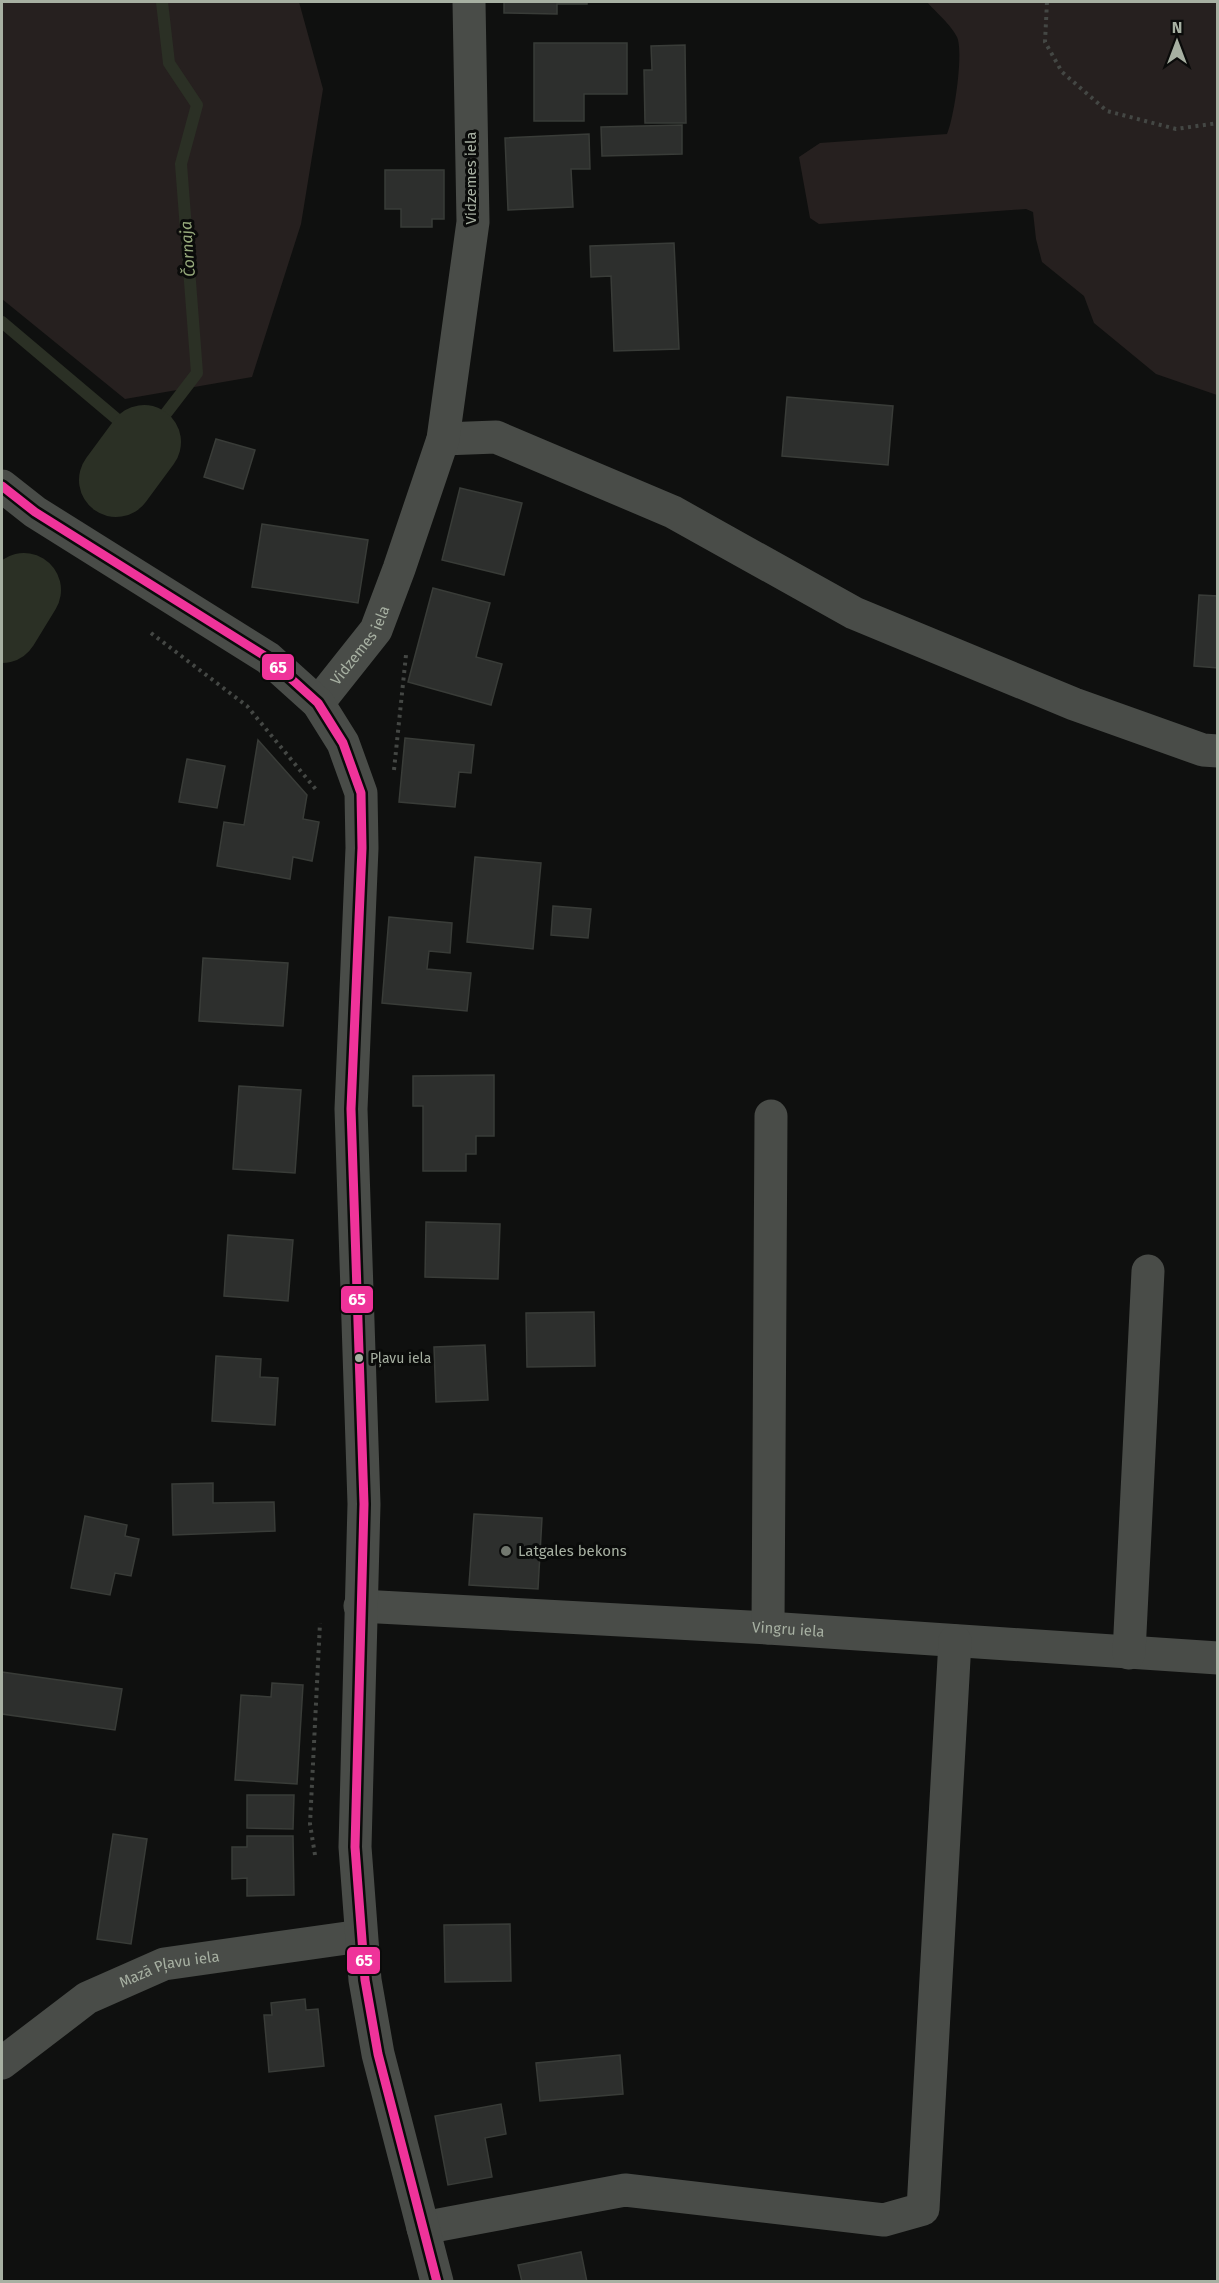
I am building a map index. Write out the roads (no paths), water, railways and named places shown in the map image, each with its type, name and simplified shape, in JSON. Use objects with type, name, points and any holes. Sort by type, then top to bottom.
[{"type":"street","name":"Vidzemes iela","points":[[318,703],[376,630],[443,439],[472,222],[469,2]]},
{"type":"street","points":[[443,439],[496,437],[673,512],[854,613],[1074,704],[1203,750],[1218,751]]},
{"type":"street","points":[[2,486],[35,512],[268,658],[318,703],[343,743],[361,793],[363,848],[351,1109],[364,1504],[355,1847],[365,1980],[378,2054],[437,2282]]},
{"type":"street","points":[[768,1628],[771,1116]]},
{"type":"street","points":[[1129,1653],[1148,1271]]},
{"type":"street","name":"Vingru iela","points":[[360,1606],[768,1628],[1218,1658]]},
{"type":"street","points":[[423,2228],[625,2190],[884,2220],[923,2209],[956,1641]]},
{"type":"street","name":"Mazā Pļavu iela","points":[[2,2063],[87,1998],[164,1964],[361,1936]]},
{"type":"waterway","name":"Čornaja","points":[[2,322],[144,442],[197,373],[181,164],[197,105],[169,63],[162,2]]},
{"type":"waterway","name":"Čornaja","points":[[116,480],[144,442]]},
{"type":"waterway","name":"Čornaja","points":[[2,626],[24,590]]},
{"type":"place","name":"Pļavu iela","points":[[359,1358]]},
{"type":"place","name":"Latgales bekons","points":[[506,1551]]}]
